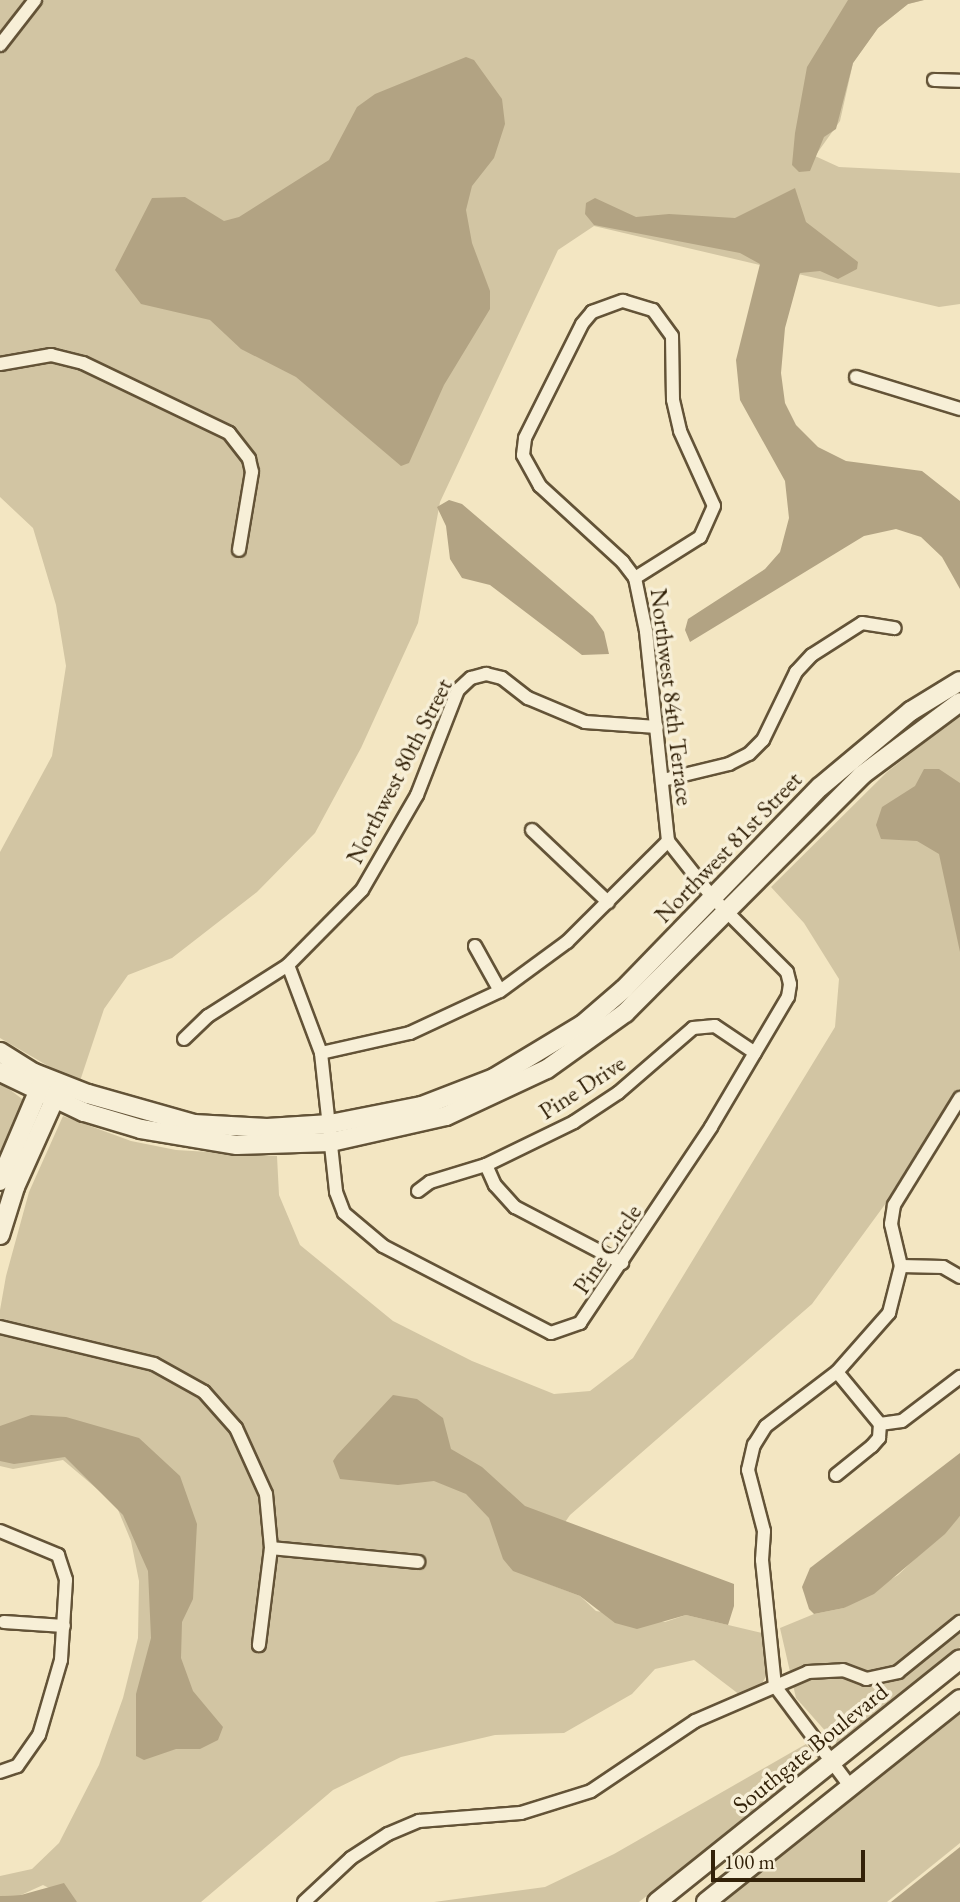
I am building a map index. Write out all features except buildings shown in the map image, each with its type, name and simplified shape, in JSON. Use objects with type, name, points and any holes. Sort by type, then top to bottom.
[{"type":"street","points":[[0,45],[35,0]]},
{"type":"street","points":[[934,79],[960,81]]},
{"type":"street","name":"Northwest 84th Terrace","points":[[635,578],[700,537],[714,506],[680,431],[673,400],[672,336],[658,315],[640,303],[605,304],[592,312],[525,438],[523,455],[528,472],[635,578],[663,780],[668,841],[727,912]]},
{"type":"street","points":[[0,365],[51,355],[83,363],[229,433],[242,446],[252,472],[239,550]]},
{"type":"street","points":[[856,377],[960,409]]},
{"type":"street","points":[[663,780],[729,764],[748,754],[763,740],[796,672],[813,655],[862,624],[895,628]]},
{"type":"street","name":"Northwest 80th Street","points":[[184,1039],[208,1016],[288,965],[362,890],[417,795],[458,690],[471,678],[486,674],[502,678],[557,713],[584,722],[656,727]]},
{"type":"street","name":"Northwest 81st Street","points":[[543,1062],[624,989],[867,745],[960,681]]},
{"type":"street","name":"Northwest 81st Street","points":[[543,1062],[625,1013],[862,775],[960,702]]},
{"type":"street","points":[[532,830],[608,902]]},
{"type":"street","points":[[321,1053],[410,1033],[500,991],[567,942],[668,841]]},
{"type":"street","name":"Pine Circle","points":[[288,965],[321,1053],[336,1192],[344,1213],[360,1230],[551,1333],[580,1323],[622,1263],[755,1054],[788,997],[790,984],[787,972],[727,912]]},
{"type":"street","points":[[475,946],[500,991]]},
{"type":"street","name":"Pine Drive","points":[[418,1191],[430,1182],[486,1165],[574,1122],[618,1093],[693,1028],[715,1026],[755,1054]]},
{"type":"street","points":[[0,1052],[49,1088]]},
{"type":"street","points":[[0,1072],[49,1088],[141,1129],[195,1140],[268,1146],[331,1133],[422,1106],[543,1062]]},
{"type":"street","points":[[0,1181],[49,1088]]},
{"type":"street","points":[[0,1235],[49,1088]]},
{"type":"street","points":[[850,1786],[775,1686],[762,1560],[764,1531],[748,1470],[754,1445],[766,1426],[837,1372],[889,1313],[901,1266],[891,1224],[894,1205],[960,1098]]},
{"type":"street","points":[[486,1165],[499,1191],[515,1206],[622,1263]]},
{"type":"street","points":[[901,1266],[943,1267],[960,1277]]},
{"type":"street","points":[[0,1327],[135,1358],[164,1368],[204,1392],[236,1428],[258,1467],[266,1494],[271,1548],[260,1645]]},
{"type":"street","points":[[837,1372],[880,1424]]},
{"type":"street","points":[[880,1424],[902,1421],[960,1377]]},
{"type":"street","points":[[836,1475],[873,1446],[880,1424]]},
{"type":"street","points":[[0,1531],[58,1555],[65,1566],[61,1660],[39,1735],[17,1766],[0,1772]]},
{"type":"street","points":[[271,1548],[418,1562]]},
{"type":"street","points":[[4,1622],[64,1626]]},
{"type":"street","points":[[304,1902],[351,1858],[388,1834],[419,1821],[521,1812],[591,1791],[682,1727],[808,1671],[843,1670],[866,1679],[898,1672],[960,1622]]},
{"type":"street","name":"Southgate Boulevard","points":[[657,1902],[960,1659]]},
{"type":"street","points":[[706,1902],[960,1699]]},
{"type":"shaded area","points":[[0,0],[924,0],[908,4],[878,28],[853,63],[840,121],[815,156],[839,167],[960,173],[960,304],[939,307],[594,226],[558,250],[440,502],[418,623],[361,748],[315,833],[257,892],[172,958],[128,975],[104,1009],[79,1084],[0,1038],[0,852],[52,756],[66,666],[56,605],[33,528],[0,497]]},
{"type":"shaded area","points":[[848,0],[924,0],[908,4],[878,28],[853,63],[836,129],[824,137],[810,171],[799,172],[792,165],[807,67]]},
{"type":"shaded area","points":[[466,57],[474,60],[502,99],[505,124],[494,158],[472,186],[466,210],[472,243],[490,291],[490,309],[444,385],[409,463],[401,466],[296,377],[241,349],[210,320],[141,304],[115,270],[152,198],[185,197],[224,221],[239,217],[329,160],[357,107],[375,94]]},
{"type":"shaded area","points":[[795,188],[806,222],[858,262],[857,269],[838,279],[820,271],[800,273],[785,328],[781,373],[785,403],[796,425],[818,447],[846,461],[922,471],[960,501],[960,589],[942,557],[921,537],[896,529],[864,536],[690,642],[685,630],[688,619],[765,569],[780,552],[789,518],[785,481],[740,400],[736,360],[760,264],[740,253],[594,225],[585,214],[586,203],[595,198],[636,217],[669,214],[735,218]]},
{"type":"shaded area","points":[[449,500],[462,504],[593,616],[604,632],[609,654],[582,655],[490,585],[462,578],[450,559],[446,526],[437,507]]},
{"type":"shaded area","points":[[960,715],[960,1102],[812,1304],[570,1515],[528,1576],[580,1596],[596,1611],[665,1622],[686,1615],[762,1633],[767,1675],[761,1685],[740,1695],[694,1660],[655,1669],[632,1694],[564,1733],[495,1735],[401,1757],[333,1790],[201,1902],[77,1902],[43,1885],[21,1895],[0,1896],[0,1876],[32,1869],[59,1843],[99,1765],[123,1698],[138,1638],[139,1581],[131,1541],[116,1505],[63,1460],[13,1469],[0,1466],[0,1310],[6,1276],[29,1192],[63,1116],[131,1141],[176,1150],[277,1156],[279,1195],[300,1245],[393,1321],[472,1361],[554,1394],[590,1391],[633,1358],[835,1027],[839,979],[804,923],[771,887],[887,772]]},
{"type":"shaded area","points":[[924,769],[939,769],[960,783],[960,952],[939,854],[917,841],[881,839],[876,825],[882,807],[915,786]]},
{"type":"shaded area","points":[[0,1082],[26,1102],[0,1168]]},
{"type":"shaded area","points":[[393,1395],[417,1399],[443,1418],[451,1449],[482,1467],[525,1506],[734,1584],[734,1606],[728,1625],[686,1615],[637,1629],[615,1623],[580,1596],[513,1571],[503,1559],[489,1518],[466,1494],[434,1481],[398,1485],[340,1479],[333,1461]]},
{"type":"shaded area","points":[[31,1415],[66,1417],[139,1438],[180,1476],[197,1524],[193,1599],[182,1622],[181,1658],[193,1691],[223,1727],[218,1740],[200,1749],[176,1749],[144,1760],[136,1756],[136,1694],[151,1638],[148,1571],[123,1515],[65,1457],[14,1464],[0,1461],[0,1426]]},
{"type":"shaded area","points":[[960,1453],[960,1516],[945,1534],[874,1594],[844,1608],[814,1614],[809,1609],[802,1587],[810,1568]]},
{"type":"shaded area","points":[[960,1516],[960,1647],[837,1744],[796,1698],[780,1628],[814,1614],[844,1608],[898,1575]]},
{"type":"shaded area","points":[[960,1711],[960,1843],[887,1902],[720,1902]]},
{"type":"shaded area","points":[[806,1744],[813,1753],[812,1765],[639,1902],[434,1902],[545,1887],[614,1854]]},
{"type":"shaded area","points":[[960,1847],[960,1902],[891,1902]]},
{"type":"shaded area","points":[[64,1883],[77,1902],[0,1902],[0,1896],[21,1895]]}]
